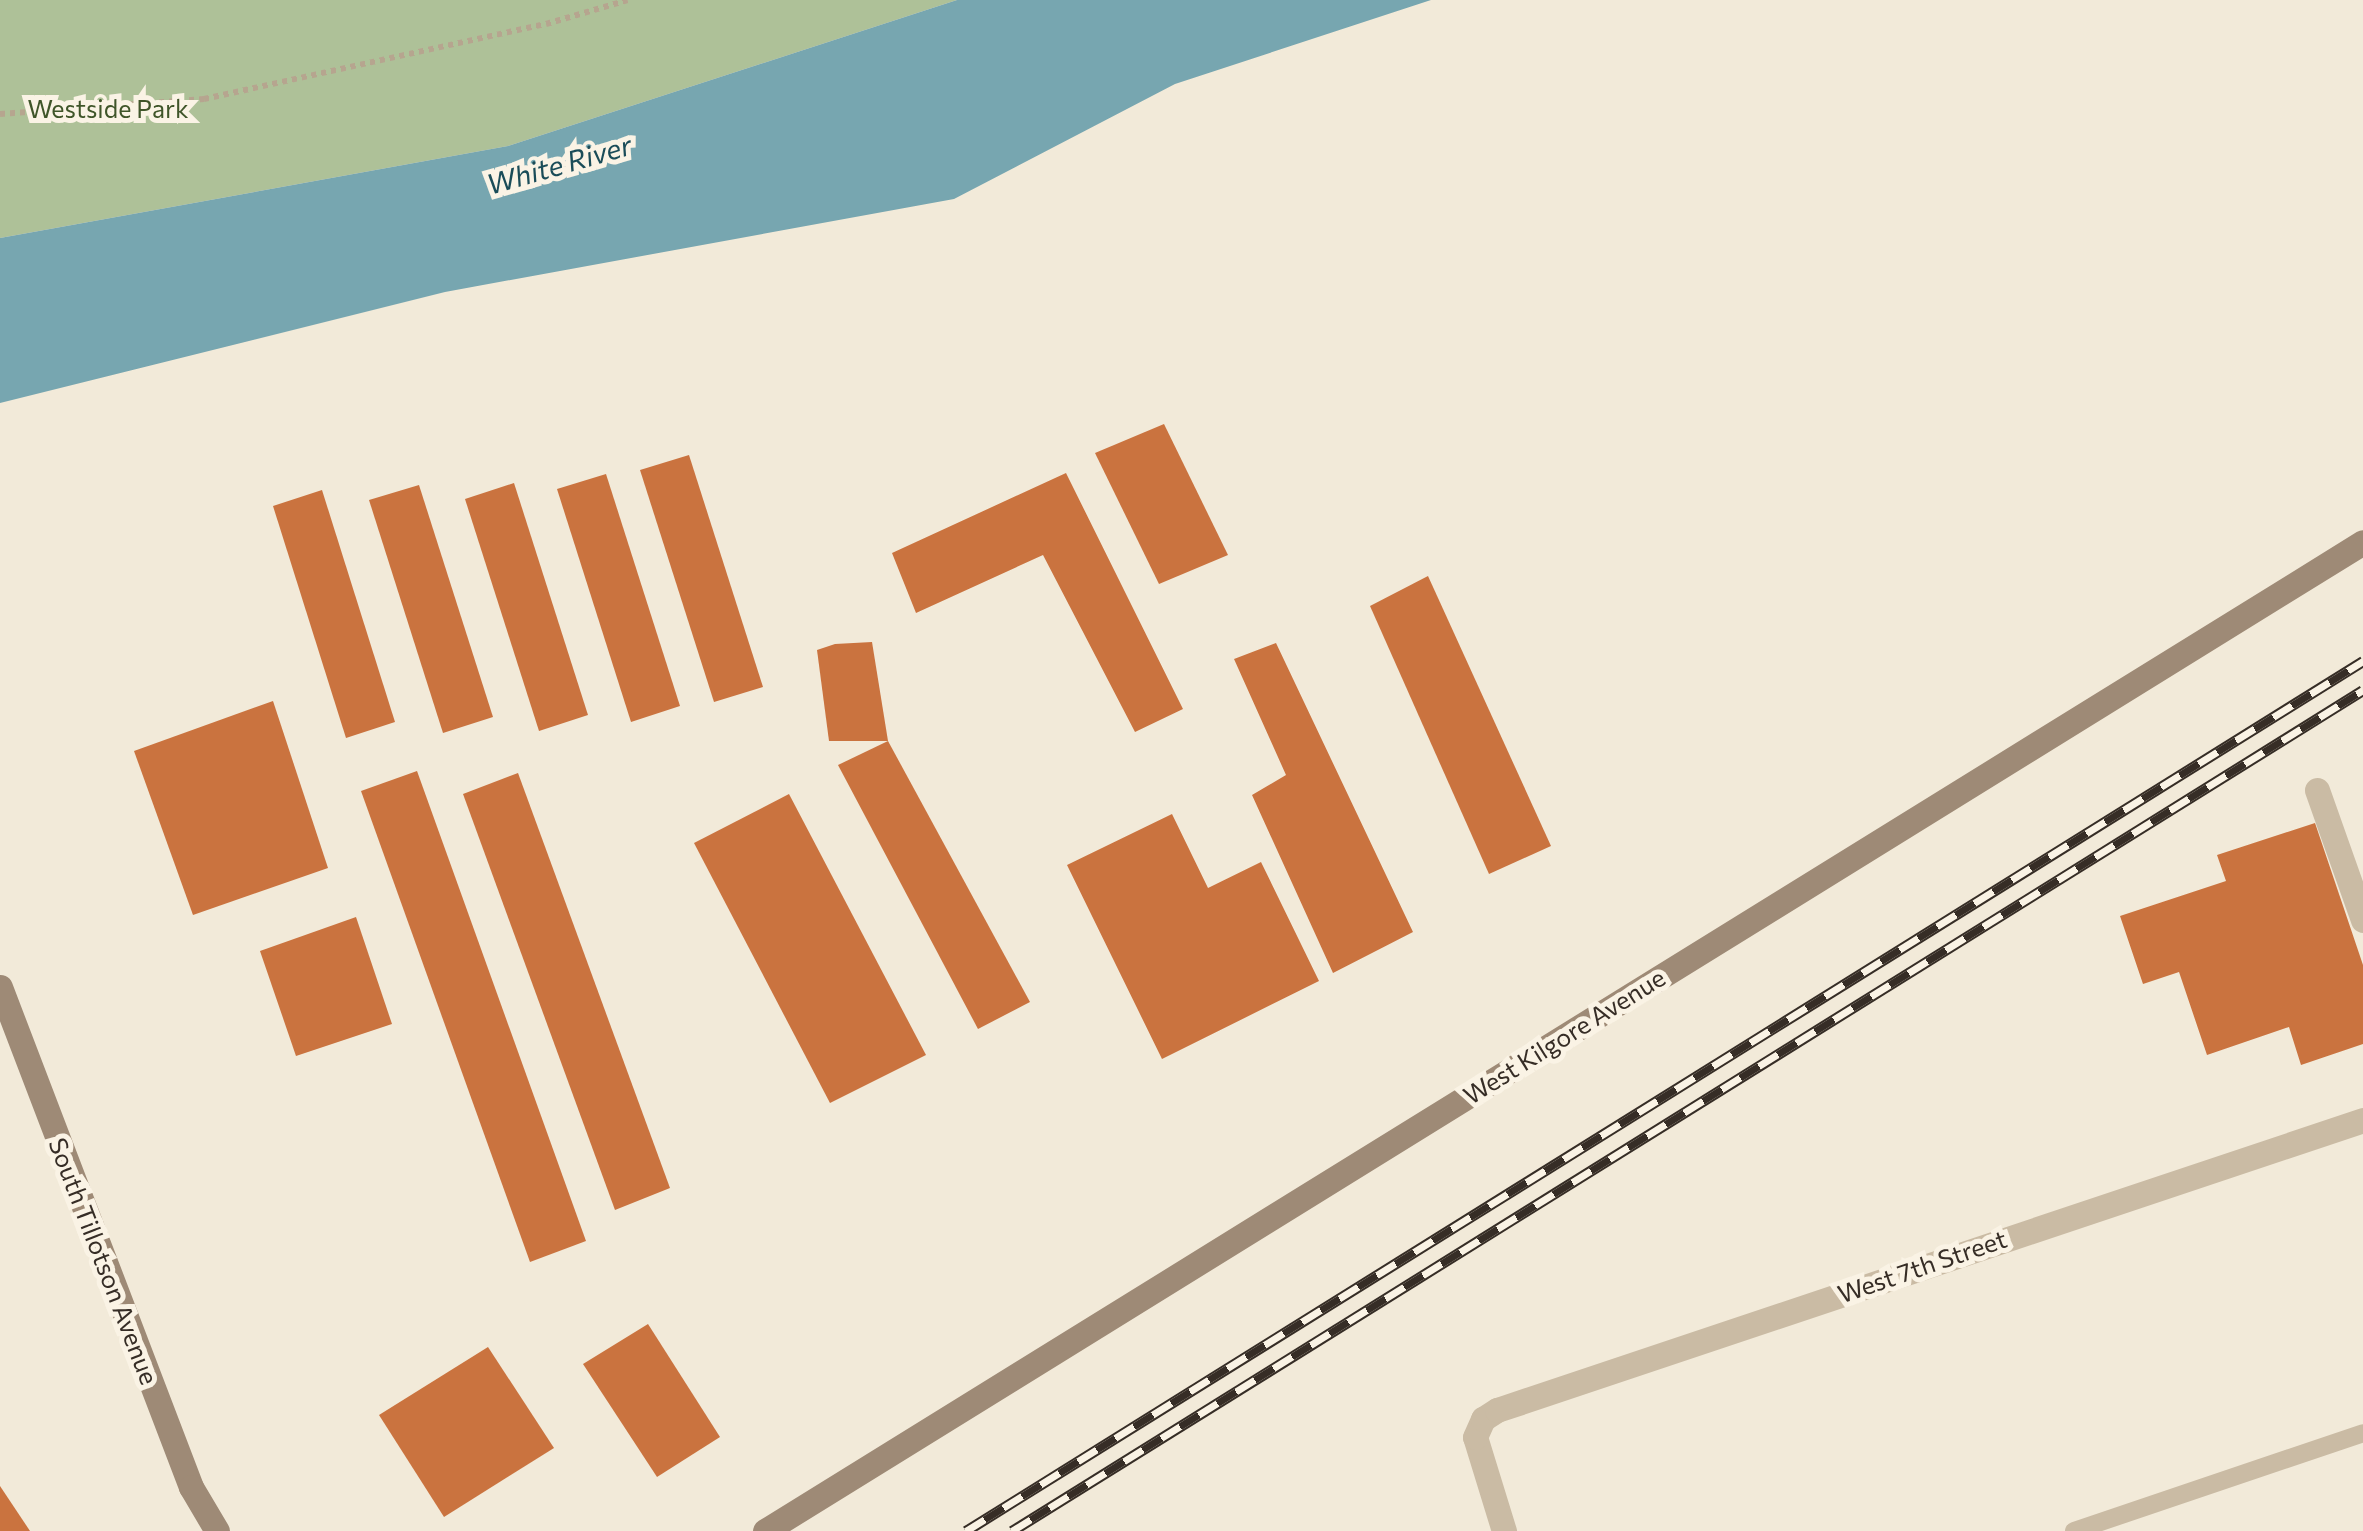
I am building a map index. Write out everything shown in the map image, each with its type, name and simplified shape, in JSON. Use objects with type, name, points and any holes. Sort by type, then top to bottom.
[{"type":"main road","name":"West Kilgore Avenue","points":[[765,1531],[2363,542]]},
{"type":"main road","name":"South Tillotson Avenue","points":[[0,987],[191,1487],[217,1531]]},
{"type":"street","points":[[2317,790],[2363,920]]},
{"type":"street","name":"West 7th Street","points":[[1504,1531],[1476,1450],[1476,1430],[1483,1420],[1565,1386],[2363,1120]]},
{"type":"lane","points":[[2074,1531],[2363,1433]]},
{"type":"path","points":[[0,114],[204,100],[546,24],[628,0]]},
{"type":"green space","name":"Westside Park","points":[[0,0],[957,0],[508,146],[0,238]]},
{"type":"water","name":"White River","points":[[957,0],[1431,0],[1175,84],[954,199],[445,292],[0,403],[0,238],[508,146]]},
{"type":"building","points":[[1164,424],[1228,555],[1159,584],[1095,453]]},
{"type":"building","points":[[689,455],[763,687],[714,702],[640,470]]},
{"type":"building","points":[[1066,473],[1183,709],[1135,732],[1043,555],[916,613],[892,553]]},
{"type":"building","points":[[606,474],[680,706],[631,722],[557,489]]},
{"type":"building","points":[[514,483],[588,715],[539,731],[465,499]]},
{"type":"building","points":[[419,485],[493,717],[443,733],[369,500]]},
{"type":"building","points":[[322,490],[395,722],[346,738],[273,506]]},
{"type":"building","points":[[1428,576],[1551,846],[1489,874],[1370,606]]},
{"type":"building","points":[[872,642],[888,741],[829,741],[817,650],[835,644]]},
{"type":"building","points":[[1276,643],[1413,932],[1333,973],[1252,795],[1286,775],[1234,659]]},
{"type":"building","points":[[273,701],[328,868],[193,915],[134,751]]},
{"type":"building","points":[[888,741],[1030,1002],[978,1029],[838,765]]},
{"type":"building","points":[[417,771],[586,1241],[530,1262],[361,791]]},
{"type":"building","points":[[518,773],[670,1188],[615,1210],[463,794]]},
{"type":"building","points":[[789,794],[926,1055],[830,1103],[694,843]]},
{"type":"building","points":[[1172,814],[1208,888],[1261,862],[1319,981],[1162,1059],[1067,865]]},
{"type":"building","points":[[2315,823],[2363,965],[2363,1044],[2301,1065],[2289,1027],[2207,1055],[2179,972],[2143,984],[2120,916],[2226,881],[2217,855]]},
{"type":"building","points":[[356,917],[392,1024],[296,1056],[260,951]]},
{"type":"building","points":[[648,1324],[720,1437],[657,1477],[583,1364]]},
{"type":"building","points":[[488,1347],[554,1448],[444,1517],[379,1415]]},
{"type":"building","points":[[0,1486],[30,1531],[0,1531]]},
{"type":"railway","points":[[966,1531],[2363,661]]},
{"type":"railway","points":[[1012,1531],[2363,690]]}]
